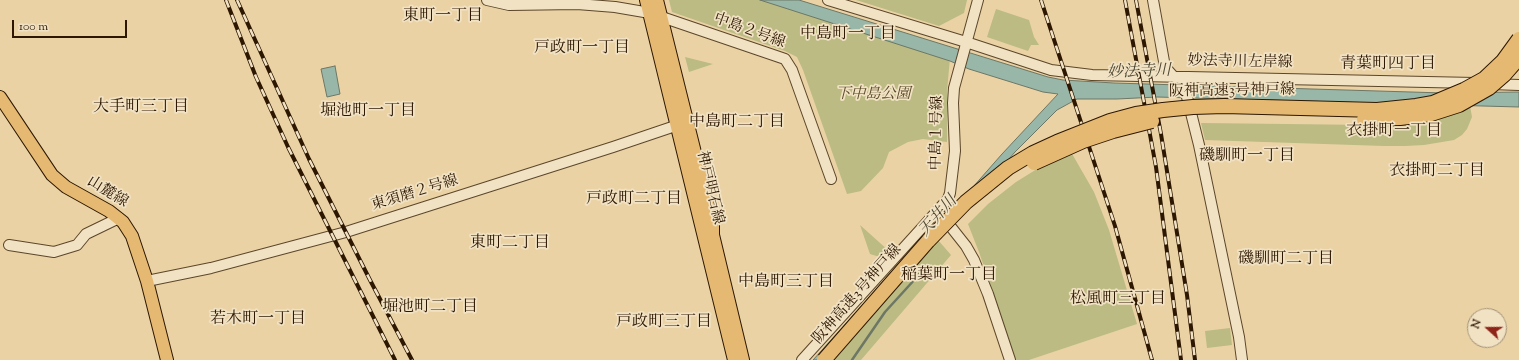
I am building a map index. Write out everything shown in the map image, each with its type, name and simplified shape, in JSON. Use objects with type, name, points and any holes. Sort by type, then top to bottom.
[{"type":"highway","name":"阪神高速3号神戸線","points":[[824,360],[928,241],[966,202],[1008,168],[1033,153],[1110,121],[1136,114],[1193,107],[1377,110],[1433,103],[1464,90],[1484,79],[1503,61],[1519,39]]},
{"type":"highway","name":"阪神高速3号神戸線","points":[[831,360],[934,246],[972,209],[1014,176],[1036,163],[1083,141],[1112,130],[1140,123],[1196,116],[1378,119],[1431,114],[1459,105],[1481,94],[1497,82],[1519,58]]},
{"type":"main road","name":"神戸明石線","points":[[646,0],[656,15]]},
{"type":"main road","name":"神戸明石線","points":[[657,0],[656,15],[682,123],[734,360]]},
{"type":"main road","name":"山麓線","points":[[0,97],[52,174],[66,187],[119,218],[132,236],[147,281],[167,360]]},
{"type":"main road","name":"神戸明石線","points":[[682,123],[713,225],[713,235],[743,360]]},
{"type":"street","points":[[487,0],[509,5],[600,5],[656,15]]},
{"type":"street","name":"妙法寺川左岸線","points":[[828,0],[965,47],[1051,70],[1092,75],[1180,80],[1519,85]]},
{"type":"street","name":"中島１号線","points":[[802,360],[944,218],[950,193],[955,151],[953,103],[954,88],[978,0]]},
{"type":"street","points":[[1153,0],[1165,67],[1180,80],[1188,99],[1239,337],[1242,360]]},
{"type":"street","name":"中島２号線","points":[[656,15],[785,59],[792,70],[831,179]]},
{"type":"street","name":"東須磨２号線","points":[[147,281],[211,268],[332,236],[613,147],[682,123]]},
{"type":"street","points":[[9,245],[54,252],[77,245],[86,234],[119,218]]},
{"type":"street","points":[[944,218],[966,246],[974,260],[988,294],[1010,360]]},
{"type":"green space","name":"下中島公園","points":[[669,0],[763,0],[950,58],[947,91],[947,142],[923,139],[908,142],[889,152],[883,168],[861,191],[847,194],[797,57],[785,51],[672,12]]},
{"type":"green space","points":[[856,0],[967,0],[964,13],[939,26]]},
{"type":"green space","points":[[996,9],[1029,20],[1034,37],[1039,45],[1031,45],[1028,51],[987,37]]},
{"type":"green space","points":[[685,57],[713,64],[689,72]]},
{"type":"green space","points":[[1470,106],[1472,117],[1467,129],[1462,135],[1454,140],[1424,145],[1384,146],[1205,140],[1201,123],[1369,125]]},
{"type":"green space","points":[[1071,152],[1094,192],[1109,230],[1137,324],[1029,360],[1016,360],[968,224],[988,204],[1016,182],[1037,169]]},
{"type":"green space","points":[[860,225],[889,251],[883,258],[870,254]]},
{"type":"green space","points":[[938,240],[951,255],[861,360],[833,360]]},
{"type":"green space","points":[[1230,328],[1232,345],[1207,348],[1205,331]]},
{"type":"shaded area","points":[[760,0],[799,0],[1048,77],[1063,80],[1114,83],[1444,93],[1519,92],[1519,107],[1157,97],[1077,99],[1057,110],[1015,152],[832,360],[813,360],[929,231],[973,187],[1058,94],[1043,92],[969,69],[950,61]]},
{"type":"shaded area","points":[[335,66],[340,94],[327,97],[321,69]]},
{"type":"waterway","points":[[852,360],[885,312],[925,267]]},
{"type":"railway","points":[[226,0],[256,77],[288,147],[395,360]]},
{"type":"railway","points":[[237,0],[309,159],[412,360]]},
{"type":"railway","points":[[1041,0],[1115,226],[1152,360]]},
{"type":"railway","points":[[1125,0],[1156,167],[1181,360]]},
{"type":"railway","points":[[1136,0],[1161,134],[1187,295],[1195,360]]},
{"type":"district","name":"東町一丁目","points":[[443,17]]},
{"type":"district","name":"中島町一丁目","points":[[848,35]]},
{"type":"district","name":"戸政町一丁目","points":[[582,49]]},
{"type":"district","name":"青葉町四丁目","points":[[1388,65]]},
{"type":"district","name":"大手町三丁目","points":[[141,108]]},
{"type":"district","name":"堀池町一丁目","points":[[368,112]]},
{"type":"district","name":"中島町二丁目","points":[[737,123]]},
{"type":"district","name":"衣掛町一丁目","points":[[1394,132]]},
{"type":"district","name":"磯馴町一丁目","points":[[1247,157]]},
{"type":"district","name":"衣掛町二丁目","points":[[1437,172]]},
{"type":"district","name":"戸政町二丁目","points":[[634,200]]},
{"type":"district","name":"東町二丁目","points":[[510,244]]},
{"type":"district","name":"磯馴町二丁目","points":[[1286,260]]},
{"type":"district","name":"稲葉町一丁目","points":[[949,276]]},
{"type":"district","name":"中島町三丁目","points":[[786,283]]},
{"type":"district","name":"松風町三丁目","points":[[1118,300]]},
{"type":"district","name":"堀池町二丁目","points":[[430,308]]},
{"type":"district","name":"若木町一丁目","points":[[258,320]]},
{"type":"district","name":"戸政町三丁目","points":[[664,323]]},
{"type":"water label","name":"妙法寺川","points":[[1139,73]]},
{"type":"water label","name":"天井川","points":[[939,217]]}]
